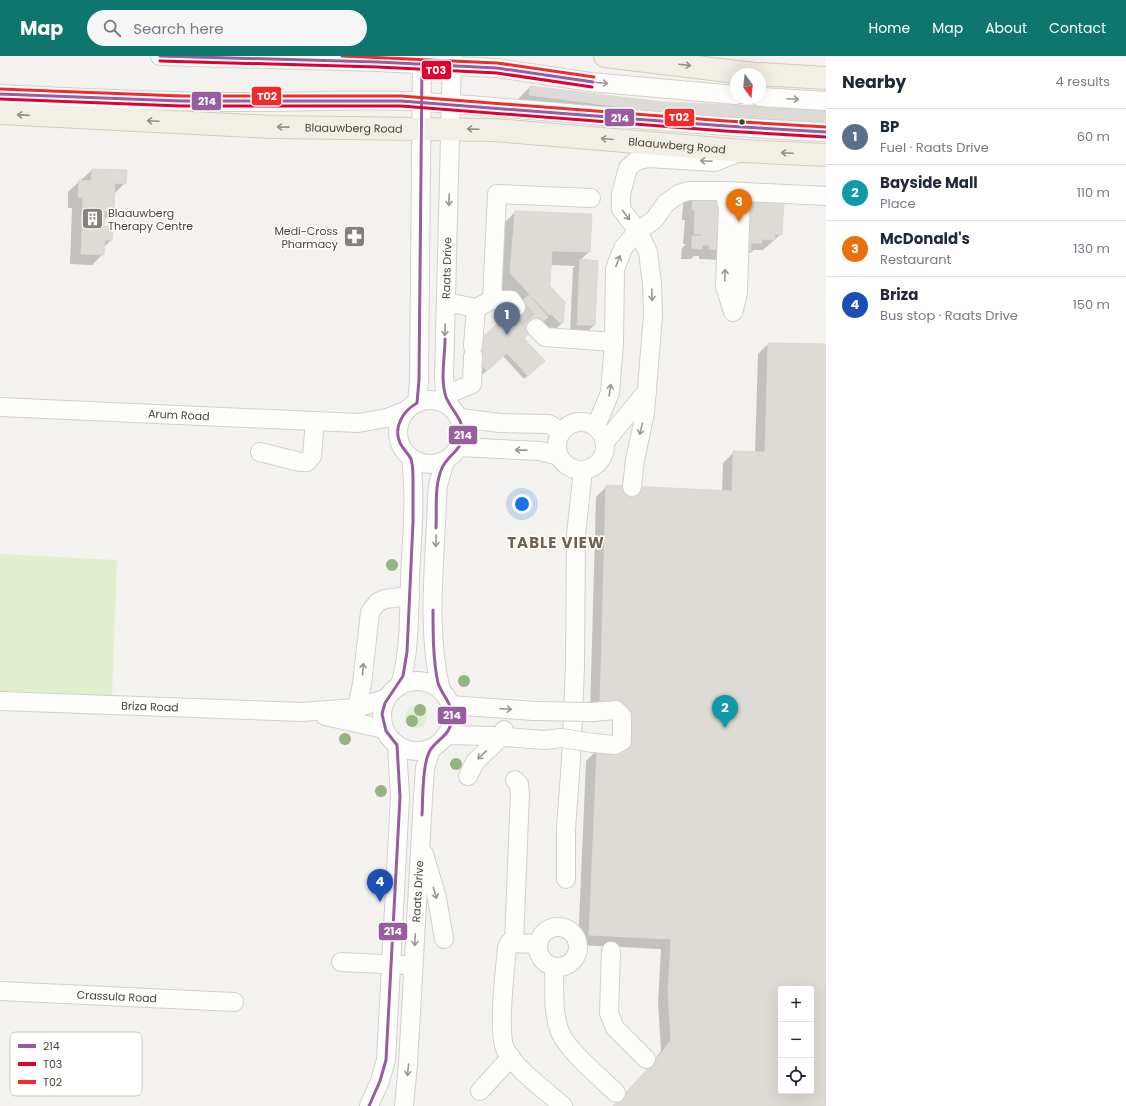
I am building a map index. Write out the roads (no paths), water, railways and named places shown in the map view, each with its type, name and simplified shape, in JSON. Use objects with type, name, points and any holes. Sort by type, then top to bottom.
[{"type":"main road","points":[[605,56],[651,58],[730,70]]},
{"type":"main road","points":[[766,74],[826,78]]},
{"type":"main road","name":"Blaauwberg Road","points":[[0,113],[272,127],[452,128],[495,130],[743,151],[826,155]]},
{"type":"street","points":[[160,56],[452,61],[590,82],[730,94]]},
{"type":"street","points":[[422,60],[423,128],[419,380],[412,406],[398,426],[400,443],[411,458],[424,464],[439,464],[445,461],[459,447],[462,435],[452,407]]},
{"type":"street","name":"Raats Drive","points":[[452,61],[452,128],[444,377],[452,407]]},
{"type":"street","points":[[0,94],[241,102],[423,102],[585,113],[697,125],[826,132]]},
{"type":"street","points":[[766,98],[826,101]]},
{"type":"street","points":[[632,487],[634,460],[645,414],[653,316],[652,283],[648,252],[638,231],[621,209],[621,194],[628,168],[636,161],[648,158],[716,162],[743,151]]},
{"type":"street","points":[[596,426],[610,393],[614,342],[616,269],[623,248],[638,231],[654,220],[666,203],[679,194],[688,191],[732,191],[826,196]]},
{"type":"street","points":[[732,191],[738,292],[733,312],[725,286],[728,208],[732,191]]},
{"type":"street","points":[[492,300],[497,194],[591,198]]},
{"type":"street","points":[[446,302],[476,308],[492,300],[511,300],[516,307]]},
{"type":"street","points":[[452,407],[472,384],[476,308]]},
{"type":"street","points":[[536,328],[545,337],[614,342]]},
{"type":"street","points":[[605,442],[647,391]]},
{"type":"street","points":[[412,406],[437,401],[500,423],[549,424],[561,432]]},
{"type":"street","name":"Arum Road","points":[[0,407],[358,423],[387,418],[412,406]]},
{"type":"street","points":[[260,452],[300,462],[307,462],[312,456],[315,421]]},
{"type":"street","points":[[574,422],[582,422],[596,426],[602,434],[605,442],[605,450],[602,458],[591,468],[583,470],[568,467],[559,456],[558,439],[561,432],[574,422]]},
{"type":"street","name":"Arum Road","points":[[358,423],[384,433],[400,443]]},
{"type":"street","points":[[459,447],[540,451],[559,456]]},
{"type":"street","points":[[400,686],[405,668],[410,596],[414,486],[411,458]]},
{"type":"street","points":[[445,461],[438,485],[432,641],[435,666],[445,698],[452,715],[449,730],[440,743],[431,748],[410,751],[397,745],[384,730],[382,714],[387,698],[400,686],[408,683],[422,682],[434,686],[445,698],[530,726],[544,740],[562,738],[615,745],[622,742],[622,716],[616,710],[592,712],[530,726],[503,732],[449,730]]},
{"type":"street","points":[[566,879],[566,829],[575,667],[576,535],[583,470]]},
{"type":"street","points":[[357,708],[362,684],[370,612],[378,602],[385,599],[410,596]]},
{"type":"street","name":"Briza Road","points":[[0,701],[301,712],[357,708],[387,698]]},
{"type":"street","name":"Briza Road","points":[[301,712],[384,730]]},
{"type":"street","points":[[468,776],[475,762],[503,732]]},
{"type":"street","points":[[369,1106],[380,1081],[386,1060],[400,797],[397,745]]},
{"type":"street","name":"Raats Drive","points":[[404,1106],[408,1064],[425,768],[431,748]]},
{"type":"street","points":[[514,942],[520,793],[518,784],[515,780]]},
{"type":"street","points":[[420,842],[437,898],[444,939]]},
{"type":"street","points":[[561,927],[570,932],[576,940],[578,950],[573,960],[564,966],[554,967],[545,962],[538,954],[538,944],[542,934],[551,928],[561,927]]},
{"type":"street","points":[[538,944],[514,942],[509,943],[507,948],[502,1026],[505,1050],[563,1106]]},
{"type":"street","points":[[611,951],[609,1013],[615,1028],[646,1059]]},
{"type":"street","points":[[342,962],[413,965]]},
{"type":"street","points":[[554,967],[555,1013],[559,1030],[565,1042],[616,1093]]},
{"type":"street","name":"Crassula Road","points":[[0,991],[234,1002]]},
{"type":"street","points":[[480,1091],[511,1057]]},
{"type":"tunnel","points":[[516,307],[536,328]]},
{"type":"place","name":"Blaauwberg Therapy Centre","points":[[93,219]]},
{"type":"place","name":"McDonald's","points":[[739,222]]},
{"type":"place","name":"Medi-Cross Pharmacy","points":[[354,237]]},
{"type":"place","name":"BP","points":[[507,335]]},
{"type":"place","name":"Bayside Mall","points":[[725,728]]},
{"type":"place","name":"Briza","points":[[380,902]]},
{"type":"district","name":"TABLE VIEW","points":[[556,542]]}]
